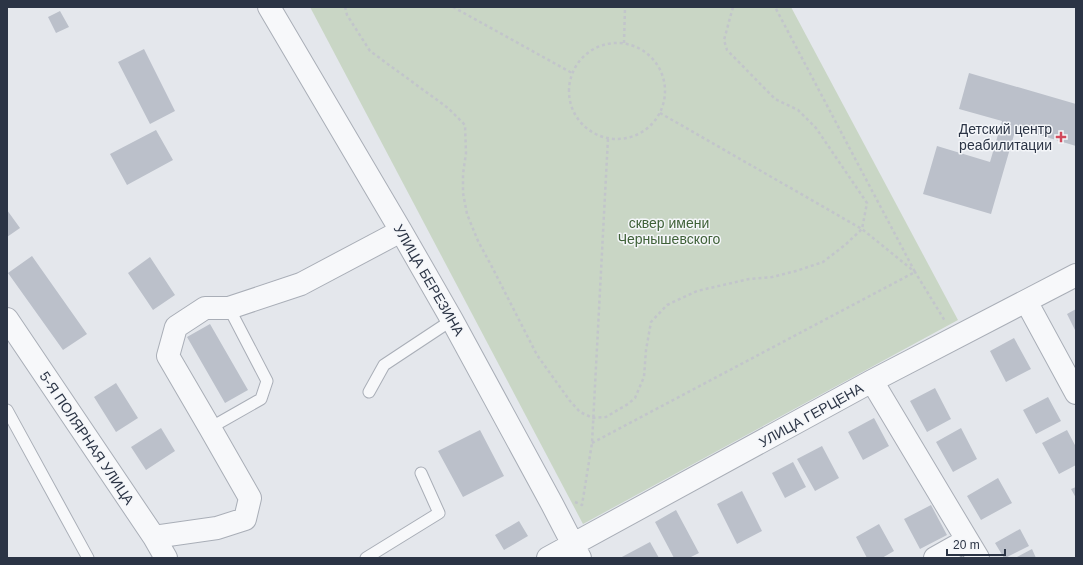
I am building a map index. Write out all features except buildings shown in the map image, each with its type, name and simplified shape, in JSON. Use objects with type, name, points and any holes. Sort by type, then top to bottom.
[{"type":"street","name":"УЛИЦА БЕРЕЗИНА","points":[[269,7],[452,320],[576,551]]},
{"type":"street","points":[[154,537],[217,528],[245,519],[250,498],[168,356],[176,327],[205,308],[229,308],[300,284],[401,231]]},
{"type":"street","name":"УЛИЦА ГЕРЦЕНА","points":[[548,558],[576,551],[872,381],[1076,275]]},
{"type":"street","points":[[1026,302],[1076,393]]},
{"type":"street","name":"5-Я ПОЛЯРНАЯ УЛИЦА","points":[[7,319],[154,537],[166,558]]},
{"type":"street","points":[[872,381],[973,549],[935,558]]},
{"type":"lane","points":[[210,428],[261,399],[267,381],[229,308]]},
{"type":"lane","points":[[369,392],[384,365],[452,320]]},
{"type":"lane","points":[[7,410],[88,558]]},
{"type":"lane","points":[[372,557],[440,513],[421,473]]},
{"type":"path","points":[[345,7],[347,15],[370,52],[448,108],[465,125],[466,153],[463,174],[463,193],[467,214],[478,240],[537,355],[570,401],[580,412],[593,418],[606,417],[635,398],[644,377],[646,350],[651,322],[667,305],[697,291],[749,279],[772,277],[823,262],[845,245],[862,229],[867,203],[816,128],[798,110],[775,99],[727,50],[724,40],[733,7]]},
{"type":"path","points":[[453,7],[572,73]]},
{"type":"path","points":[[624,43],[625,7]]},
{"type":"path","points":[[775,7],[915,272],[955,338]]},
{"type":"path","points":[[608,43],[624,43],[636,46],[648,53],[657,63],[663,75],[666,88],[665,101],[660,113],[651,126],[638,135],[623,139],[608,138],[594,133],[583,125],[575,114],[570,101],[569,87],[572,73],[581,59],[593,49],[608,43]]},
{"type":"path","points":[[660,113],[862,229],[915,272]]},
{"type":"path","points":[[570,500],[582,505],[592,443],[608,138]]},
{"type":"path","points":[[592,443],[915,272]]},
{"type":"green space","name":"сквер имени Чернышевского","points":[[310,7],[791,7],[958,320],[583,524]]},
{"type":"place","name":"Детский центр реабилитации","points":[[1061,137]]}]
